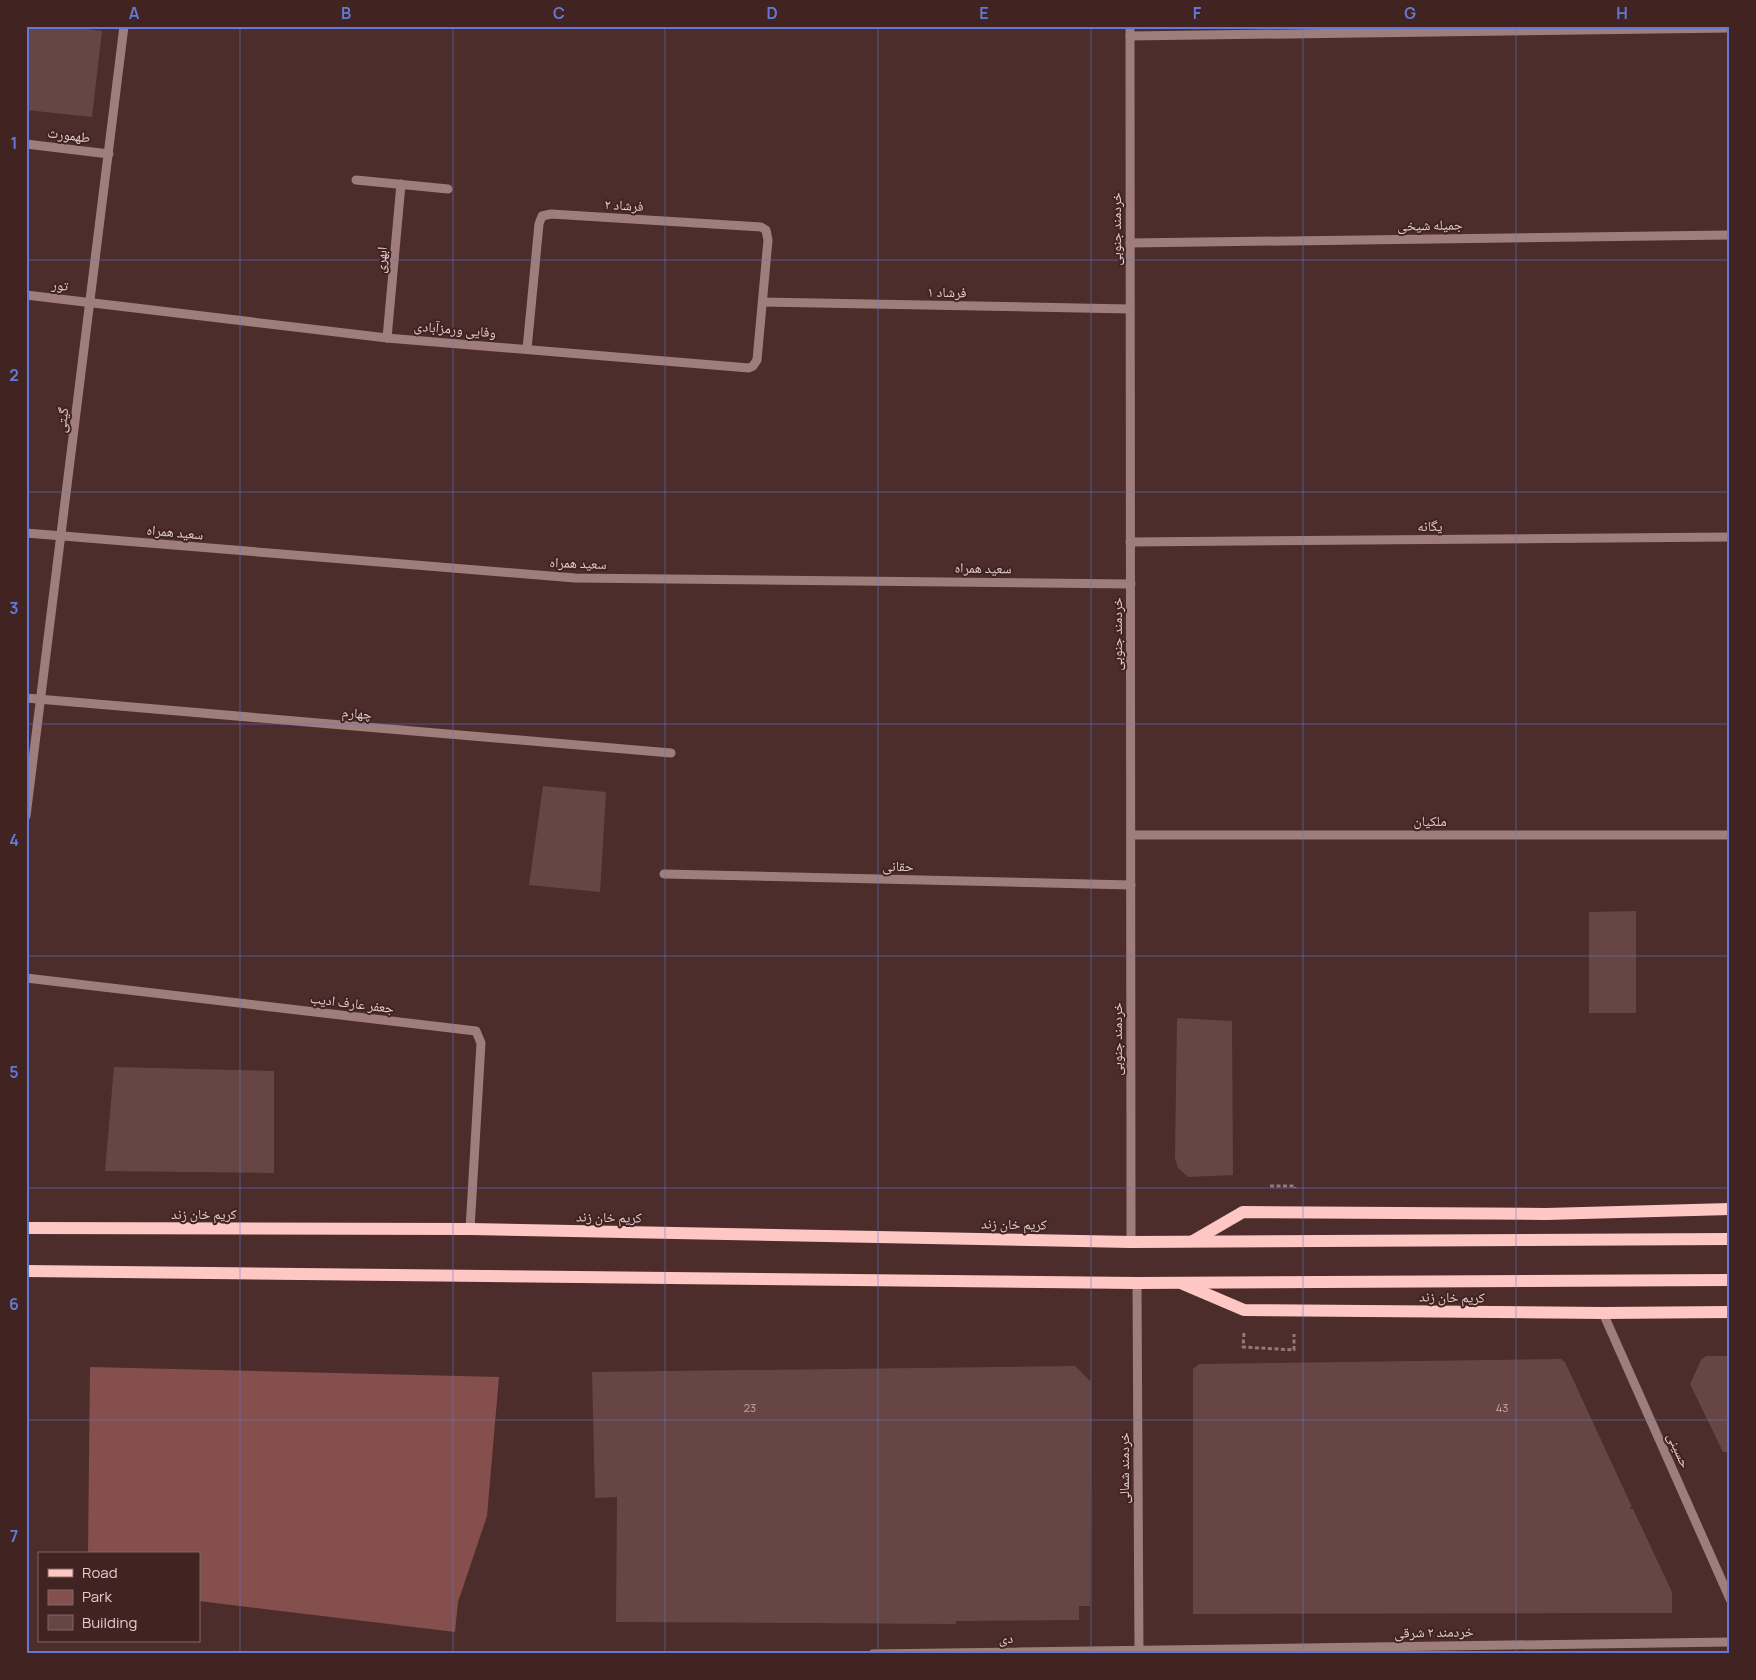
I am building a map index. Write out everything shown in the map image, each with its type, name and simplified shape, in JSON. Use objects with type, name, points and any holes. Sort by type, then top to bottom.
[{"type":"main road","points":[[1192,1242],[1243,1212],[1546,1214],[1730,1209]]},
{"type":"main road","name":"کریم خان زند","points":[[26,1228],[470,1229],[1131,1242],[1730,1239]]},
{"type":"main road","name":"کریم خان زند","points":[[26,1270],[1137,1283],[1730,1280]]},
{"type":"main road","name":"کریم خان زند","points":[[1178,1283],[1244,1310],[1602,1313],[1730,1312]]},
{"type":"street","name":"گیتی","points":[[26,816],[124,26]]},
{"type":"street","name":"خردمند جنوبی","points":[[1130,26],[1131,1242]]},
{"type":"street","points":[[1130,36],[1730,28]]},
{"type":"street","name":"طهمورث","points":[[26,144],[109,154]]},
{"type":"street","points":[[356,180],[448,189]]},
{"type":"street","name":"ابهری","points":[[387,338],[401,184]]},
{"type":"street","name":"فرشاد ۲","points":[[527,349],[539,224],[542,216],[551,214],[762,227],[766,230],[768,240],[763,302]]},
{"type":"street","name":"جمیله شیخی","points":[[1130,243],[1730,235]]},
{"type":"street","name":"تور","points":[[26,295],[90,302]]},
{"type":"street","name":"وفایی ورمزآبادی","points":[[90,302],[387,338],[748,368],[753,366],[757,360],[763,302]]},
{"type":"street","name":"فرشاد ۱","points":[[763,302],[1130,309]]},
{"type":"street","name":"سعید همراه","points":[[26,533],[574,578],[1131,584]]},
{"type":"street","name":"یگانه","points":[[1130,542],[1730,537]]},
{"type":"street","name":"چهارم","points":[[26,698],[671,753]]},
{"type":"street","name":"ملکیان","points":[[1131,836],[1730,835]]},
{"type":"street","name":"حقانی","points":[[664,874],[1131,885]]},
{"type":"street","name":"جعفر عارف ادیب","points":[[26,978],[476,1031],[481,1043],[470,1229]]},
{"type":"street","name":"خردمند شمالی","points":[[1137,1283],[1139,1652]]},
{"type":"street","name":"حسینی","points":[[1602,1313],[1730,1599]]},
{"type":"street","name":"خردمند ۲ شرقی","points":[[1139,1652],[1730,1642]]},
{"type":"street","name":"دی","points":[[873,1654],[1139,1652]]},
{"type":"path","points":[[1244,1347],[1294,1350]]},
{"type":"green space","points":[[90,1367],[499,1377],[487,1516],[458,1602],[455,1632],[200,1601],[200,1552],[88,1552]]},
{"type":"building","points":[[26,26],[65,26],[102,31],[92,117],[26,110]]},
{"type":"building","points":[[543,786],[606,792],[600,892],[529,885]]},
{"type":"building","points":[[1636,911],[1636,1013],[1589,1013],[1589,912]]},
{"type":"building","points":[[1177,1018],[1232,1021],[1233,1175],[1188,1177],[1178,1168],[1175,1158]]},
{"type":"building","points":[[114,1067],[274,1071],[274,1173],[105,1171]]},
{"type":"building","points":[[1706,1356],[1730,1356],[1730,1452],[1723,1452],[1690,1384],[1701,1360]]},
{"type":"building","points":[[1561,1359],[1565,1362],[1632,1507],[1630,1509],[1633,1509],[1672,1592],[1672,1613],[1193,1614],[1193,1369],[1199,1364]]},
{"type":"building","points":[[1075,1366],[1091,1382],[1090,1606],[1079,1606],[1079,1620],[956,1621],[956,1624],[616,1622],[617,1497],[595,1498],[592,1372]]}]
